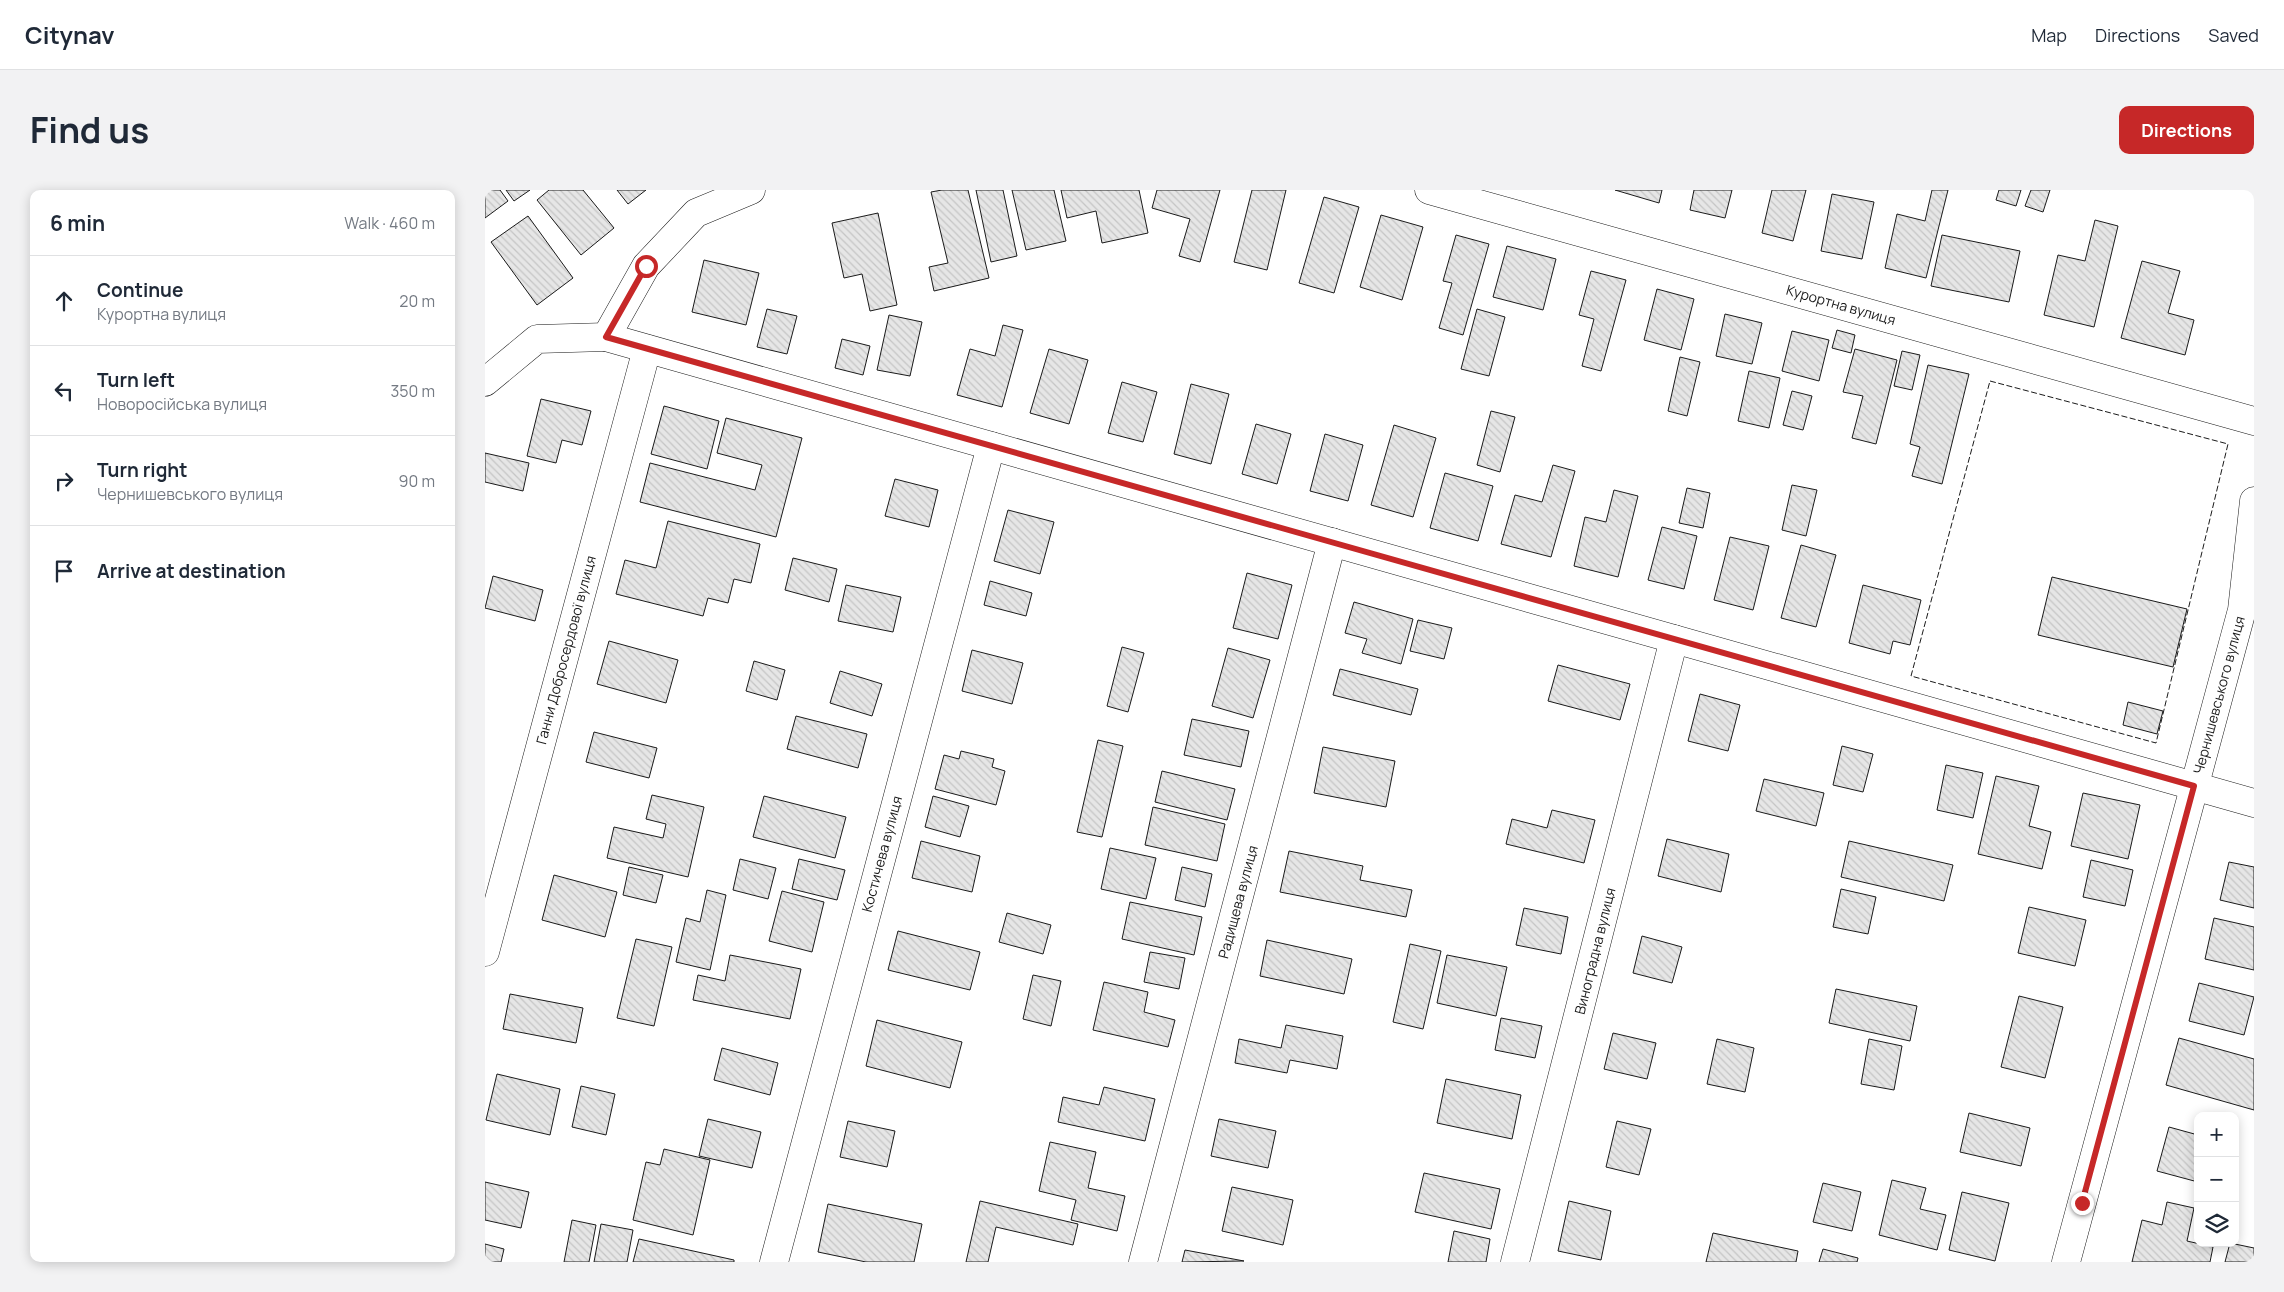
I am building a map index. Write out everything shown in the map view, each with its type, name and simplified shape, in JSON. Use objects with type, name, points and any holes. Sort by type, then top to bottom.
[{"type":"street","points":[[606,337],[646,266],[696,212],[751,190]]},
{"type":"street","name":"Курортна вулиця","points":[[1429,190],[2254,421]]},
{"type":"street","points":[[485,382],[537,338],[606,337],[2254,803]]},
{"type":"street","name":"Ганни Добросердової вулиця","points":[[485,952],[647,349]]},
{"type":"street","name":"Костичева вулиця","points":[[774,1262],[991,446]]},
{"type":"street","name":"Чернишевського вулиця","points":[[2066,1262],[2242,610],[2254,501]]},
{"type":"street","name":"Радищева вулиця","points":[[1143,1262],[1332,542]]},
{"type":"street","name":"Виноградна вулиця","points":[[1515,1262],[1674,640]]},
{"type":"building","points":[[485,190],[500,190],[508,201],[485,218]]},
{"type":"building","points":[[506,190],[530,190],[514,201]]},
{"type":"building","points":[[549,190],[583,190],[614,228],[581,255],[537,200]]},
{"type":"building","points":[[617,190],[646,190],[628,204]]},
{"type":"building","points":[[968,190],[989,278],[934,291],[929,267],[948,263],[931,192]]},
{"type":"building","points":[[976,190],[1003,190],[1017,256],[991,262]]},
{"type":"building","points":[[1012,190],[1054,190],[1066,241],[1026,250]]},
{"type":"building","points":[[1061,190],[1139,190],[1148,233],[1102,243],[1096,211],[1067,218]]},
{"type":"building","points":[[1157,190],[1220,190],[1200,262],[1179,256],[1190,219],[1152,208]]},
{"type":"building","points":[[1252,190],[1286,190],[1267,270],[1234,262]]},
{"type":"building","points":[[1615,190],[1662,190],[1659,203]]},
{"type":"building","points":[[1694,190],[1732,190],[1725,218],[1690,210]]},
{"type":"building","points":[[1772,190],[1806,190],[1793,241],[1762,233]]},
{"type":"building","points":[[1932,190],[1948,190],[1926,278],[1885,268],[1897,214],[1925,221]]},
{"type":"building","points":[[1999,190],[2021,190],[2016,206],[1996,200]]},
{"type":"building","points":[[2031,190],[2050,190],[2043,212],[2025,206]]},
{"type":"building","points":[[1832,194],[1874,202],[1862,259],[1821,251]]},
{"type":"building","points":[[1324,197],[1359,207],[1334,293],[1299,283]]},
{"type":"building","points":[[878,213],[897,305],[870,311],[862,274],[844,278],[832,223]]},
{"type":"building","points":[[1381,215],[1423,227],[1402,300],[1360,287]]},
{"type":"building","points":[[528,216],[573,278],[537,305],[491,242]]},
{"type":"building","points":[[2095,220],[2118,226],[2094,327],[2044,315],[2058,255],[2085,261]]},
{"type":"building","points":[[1456,235],[1489,244],[1463,335],[1439,328],[1452,283],[1443,281]]},
{"type":"building","points":[[1942,235],[2020,251],[2009,302],[1931,286]]},
{"type":"building","points":[[1507,246],[1556,259],[1543,310],[1493,297]]},
{"type":"building","points":[[704,260],[759,273],[746,325],[692,312]]},
{"type":"building","points":[[2142,261],[2180,271],[2168,313],[2194,320],[2185,355],[2121,338]]},
{"type":"building","points":[[1591,271],[1626,280],[1601,371],[1582,366],[1594,319],[1579,315]]},
{"type":"building","points":[[1657,289],[1694,299],[1681,350],[1644,340]]},
{"type":"building","points":[[767,309],[797,316],[787,354],[757,347]]},
{"type":"building","points":[[1477,309],[1505,317],[1489,376],[1461,369]]},
{"type":"building","points":[[1725,314],[1762,323],[1752,364],[1716,356]]},
{"type":"building","points":[[889,315],[922,322],[910,376],[877,370]]},
{"type":"building","points":[[1003,325],[1023,330],[1002,407],[957,395],[970,349],[995,356]]},
{"type":"building","points":[[1837,330],[1855,335],[1851,353],[1832,348]]},
{"type":"building","points":[[1792,331],[1829,340],[1819,381],[1782,371]]},
{"type":"building","points":[[842,339],[870,346],[863,375],[835,368]]},
{"type":"building","points":[[1049,349],[1088,360],[1069,424],[1030,413]]},
{"type":"building","points":[[1855,349],[1897,360],[1876,444],[1852,438],[1863,396],[1843,392]]},
{"type":"building","points":[[1902,351],[1920,355],[1912,390],[1894,386]]},
{"type":"building","points":[[1680,357],[1700,362],[1687,416],[1668,411]]},
{"type":"building","points":[[1928,365],[1969,374],[1942,484],[1912,476],[1920,447],[1910,444]]},
{"type":"building","points":[[1749,371],[1780,378],[1769,428],[1738,421]]},
{"type":"building","points":[[1122,382],[1157,392],[1143,442],[1108,433]]},
{"type":"building","points":[[1191,384],[1229,394],[1211,464],[1174,454]]},
{"type":"building","points":[[1792,391],[1812,396],[1803,430],[1783,425]]},
{"type":"building","points":[[541,399],[591,411],[582,445],[562,440],[556,463],[527,456]]},
{"type":"building","points":[[664,406],[719,421],[707,469],[651,454]]},
{"type":"building","points":[[1491,411],[1515,417],[1500,472],[1477,465]]},
{"type":"building","points":[[726,418],[802,438],[776,537],[640,502],[650,463],[755,490],[762,465],[717,453]]},
{"type":"building","points":[[1256,424],[1291,434],[1277,484],[1242,474]]},
{"type":"building","points":[[1394,425],[1436,438],[1413,517],[1371,505]]},
{"type":"building","points":[[1325,434],[1363,445],[1348,501],[1310,491]]},
{"type":"building","points":[[485,453],[529,463],[523,491],[485,482]]},
{"type":"building","points":[[1553,465],[1575,471],[1551,557],[1501,544],[1515,495],[1542,502]]},
{"type":"building","points":[[1445,473],[1493,486],[1478,541],[1430,528]]},
{"type":"building","points":[[895,479],[938,490],[929,527],[885,516]]},
{"type":"building","points":[[1792,485],[1817,490],[1806,536],[1782,530]]},
{"type":"building","points":[[1687,488],[1710,493],[1703,528],[1679,523]]},
{"type":"building","points":[[1614,490],[1638,496],[1618,577],[1574,566],[1585,517],[1606,522]]},
{"type":"building","points":[[1008,510],[1054,522],[1040,574],[994,561]]},
{"type":"building","points":[[668,521],[760,544],[751,583],[734,579],[728,603],[708,598],[703,616],[616,594],[625,560],[656,568]]},
{"type":"building","points":[[1662,527],[1697,536],[1684,589],[1648,580]]},
{"type":"building","points":[[1730,537],[1769,546],[1753,610],[1714,600]]},
{"type":"building","points":[[1801,545],[1836,555],[1816,627],[1781,618]]},
{"type":"building","points":[[793,558],[837,569],[829,602],[785,590]]},
{"type":"building","points":[[1247,573],[1292,585],[1278,639],[1233,628]]},
{"type":"building","points":[[493,576],[543,590],[535,621],[485,608]]},
{"type":"building","points":[[2052,577],[2187,609],[2173,667],[2038,635]]},
{"type":"building","points":[[990,581],[1032,593],[1026,616],[984,605]]},
{"type":"building","points":[[846,585],[901,597],[893,632],[838,621]]},
{"type":"building","points":[[1863,585],[1921,600],[1910,645],[1893,641],[1890,654],[1849,643]]},
{"type":"building","points":[[1354,602],[1413,619],[1401,664],[1362,653],[1367,639],[1345,633]]},
{"type":"building","points":[[1418,620],[1452,628],[1444,659],[1410,651]]},
{"type":"building","points":[[609,641],[678,660],[666,703],[597,684]]},
{"type":"building","points":[[1122,647],[1144,653],[1128,712],[1107,706]]},
{"type":"building","points":[[1228,648],[1270,660],[1253,718],[1212,706]]},
{"type":"building","points":[[972,650],[1023,663],[1012,704],[962,691]]},
{"type":"building","points":[[754,661],[785,670],[777,700],[746,691]]},
{"type":"building","points":[[1558,665],[1630,684],[1620,720],[1548,701]]},
{"type":"building","points":[[1340,669],[1418,689],[1411,715],[1333,695]]},
{"type":"building","points":[[840,671],[882,684],[872,716],[830,703]]},
{"type":"building","points":[[1700,694],[1740,705],[1728,751],[1688,741]]},
{"type":"building","points":[[2128,702],[2163,711],[2157,734],[2123,725]]},
{"type":"building","points":[[796,716],[867,734],[858,768],[787,749]]},
{"type":"building","points":[[1192,719],[1249,731],[1241,767],[1184,755]]},
{"type":"building","points":[[594,732],[657,748],[649,778],[586,762]]},
{"type":"building","points":[[1098,740],[1123,746],[1102,837],[1077,832]]},
{"type":"building","points":[[1842,746],[1873,754],[1863,792],[1833,785]]},
{"type":"building","points":[[1323,747],[1395,761],[1386,807],[1314,793]]},
{"type":"building","points":[[961,751],[994,759],[992,767],[1005,771],[996,805],[935,789],[944,755],[959,759]]},
{"type":"building","points":[[1946,765],[1983,773],[1973,818],[1937,810]]},
{"type":"building","points":[[1162,771],[1235,789],[1227,820],[1155,802]]},
{"type":"building","points":[[1996,776],[2039,786],[2029,826],[2051,832],[2042,869],[1978,854]]},
{"type":"building","points":[[1764,779],[1824,793],[1816,826],[1756,811]]},
{"type":"building","points":[[2083,793],[2140,805],[2128,859],[2071,846]]},
{"type":"building","points":[[652,795],[704,807],[688,877],[607,858],[614,827],[663,838],[666,824],[646,819]]},
{"type":"building","points":[[764,796],[846,817],[835,858],[753,837]]},
{"type":"building","points":[[933,796],[969,806],[960,837],[925,827]]},
{"type":"building","points":[[1153,807],[1225,824],[1217,861],[1145,845]]},
{"type":"building","points":[[1552,810],[1595,820],[1584,863],[1506,844],[1512,819],[1547,828]]},
{"type":"building","points":[[1667,839],[1729,854],[1721,892],[1658,876]]},
{"type":"building","points":[[921,841],[980,856],[972,892],[912,878]]},
{"type":"building","points":[[1849,841],[1953,865],[1944,901],[1841,877]]},
{"type":"building","points":[[1110,848],[1156,858],[1146,899],[1101,889]]},
{"type":"building","points":[[1289,851],[1363,866],[1360,880],[1412,890],[1406,917],[1280,892]]},
{"type":"building","points":[[740,859],[776,868],[768,899],[733,890]]},
{"type":"building","points":[[799,859],[845,870],[837,900],[792,889]]},
{"type":"building","points":[[2091,860],[2133,870],[2125,906],[2083,897]]},
{"type":"building","points":[[2229,862],[2254,867],[2254,908],[2220,900]]},
{"type":"building","points":[[629,867],[663,875],[656,903],[623,895]]},
{"type":"building","points":[[1182,867],[1212,874],[1205,907],[1175,900]]},
{"type":"building","points":[[554,875],[617,892],[605,937],[542,920]]},
{"type":"building","points":[[1841,889],[1876,897],[1868,934],[1833,927]]},
{"type":"building","points":[[707,890],[726,895],[710,970],[676,962],[686,918],[700,922]]},
{"type":"building","points":[[782,891],[824,902],[812,952],[769,941]]},
{"type":"building","points":[[1130,902],[1202,917],[1194,955],[1122,939]]},
{"type":"building","points":[[2029,907],[2086,920],[2075,966],[2018,953]]},
{"type":"building","points":[[1524,908],[1568,917],[1561,954],[1516,945]]},
{"type":"building","points":[[1007,913],[1051,925],[1043,954],[999,942]]},
{"type":"building","points":[[2214,918],[2254,927],[2254,970],[2205,959]]},
{"type":"building","points":[[898,931],[980,952],[970,990],[888,970]]},
{"type":"building","points":[[1642,936],[1682,947],[1672,983],[1633,973]]},
{"type":"building","points":[[636,939],[672,947],[654,1026],[617,1018]]},
{"type":"building","points":[[1267,940],[1352,959],[1344,994],[1260,976]]},
{"type":"building","points":[[1410,944],[1441,951],[1423,1029],[1393,1022]]},
{"type":"building","points":[[1150,952],[1185,958],[1179,989],[1144,982]]},
{"type":"building","points":[[730,955],[801,969],[790,1019],[693,1000],[698,975],[725,981]]},
{"type":"building","points":[[1447,955],[1507,967],[1496,1016],[1437,1003]]},
{"type":"building","points":[[1033,975],[1061,981],[1051,1026],[1023,1019]]},
{"type":"building","points":[[1104,982],[1148,992],[1144,1012],[1175,1020],[1168,1047],[1093,1030]]},
{"type":"building","points":[[2199,983],[2254,997],[2244,1035],[2189,1021]]},
{"type":"building","points":[[1836,989],[1917,1006],[1910,1041],[1829,1023]]},
{"type":"building","points":[[510,994],[583,1008],[576,1043],[503,1029]]},
{"type":"building","points":[[2019,996],[2063,1007],[2045,1078],[2001,1067]]},
{"type":"building","points":[[1501,1018],[1542,1026],[1535,1058],[1495,1050]]},
{"type":"building","points":[[877,1020],[962,1042],[950,1088],[866,1066]]},
{"type":"building","points":[[1286,1025],[1343,1036],[1337,1069],[1290,1060],[1287,1073],[1235,1063],[1239,1039],[1281,1048]]},
{"type":"building","points":[[1613,1033],[1656,1043],[1647,1079],[1604,1069]]},
{"type":"building","points":[[2179,1038],[2254,1059],[2254,1110],[2166,1085]]},
{"type":"building","points":[[1717,1039],[1754,1048],[1745,1092],[1707,1084]]},
{"type":"building","points":[[1869,1039],[1902,1046],[1894,1090],[1861,1084]]},
{"type":"building","points":[[722,1048],[778,1063],[770,1095],[714,1080]]},
{"type":"building","points":[[497,1074],[560,1089],[550,1135],[486,1120]]},
{"type":"building","points":[[1446,1079],[1521,1095],[1512,1139],[1437,1123]]},
{"type":"building","points":[[581,1086],[615,1094],[606,1135],[572,1127]]},
{"type":"building","points":[[1104,1087],[1155,1099],[1145,1141],[1058,1122],[1063,1097],[1099,1105]]},
{"type":"building","points":[[1969,1113],[2030,1128],[2021,1166],[1960,1152]]},
{"type":"building","points":[[708,1119],[761,1132],[752,1168],[699,1156]]},
{"type":"building","points":[[1219,1119],[1276,1131],[1268,1168],[1211,1156]]},
{"type":"building","points":[[848,1121],[895,1131],[887,1167],[840,1157]]},
{"type":"building","points":[[1617,1121],[1651,1129],[1639,1175],[1606,1167]]},
{"type":"building","points":[[2169,1127],[2194,1134],[2194,1181],[2157,1171]]},
{"type":"building","points":[[1050,1142],[1096,1152],[1088,1188],[1125,1196],[1117,1231],[1071,1220],[1076,1200],[1039,1191]]},
{"type":"building","points":[[664,1149],[710,1160],[693,1235],[633,1220],[646,1162],[660,1165]]},
{"type":"building","points":[[1424,1173],[1500,1189],[1491,1229],[1415,1212]]},
{"type":"building","points":[[1892,1180],[1926,1188],[1920,1209],[1946,1215],[1937,1250],[1879,1235]]},
{"type":"building","points":[[485,1182],[529,1192],[521,1228],[485,1220]]},
{"type":"building","points":[[1823,1183],[1861,1192],[1852,1231],[1813,1222]]},
{"type":"building","points":[[1232,1187],[1293,1200],[1283,1245],[1222,1231]]},
{"type":"building","points":[[1962,1192],[2009,1203],[1995,1261],[1949,1250]]},
{"type":"building","points":[[980,1201],[1078,1224],[1073,1245],[996,1227],[988,1262],[966,1262]]},
{"type":"building","points":[[1569,1201],[1611,1211],[1601,1260],[1558,1251]]},
{"type":"building","points":[[2167,1202],[2194,1208],[2187,1241],[2194,1243],[2194,1247],[2213,1247],[2210,1262],[2132,1262],[2142,1220],[2162,1225]]},
{"type":"building","points":[[828,1204],[922,1224],[914,1262],[866,1262],[818,1252]]},
{"type":"building","points":[[572,1220],[596,1225],[589,1262],[564,1262]]},
{"type":"building","points":[[601,1224],[633,1230],[627,1262],[594,1262]]},
{"type":"building","points":[[1454,1231],[1490,1239],[1486,1262],[1448,1262]]},
{"type":"building","points":[[1713,1233],[1798,1251],[1796,1262],[1706,1262]]},
{"type":"building","points":[[639,1239],[734,1260],[734,1262],[633,1262]]},
{"type":"building","points":[[485,1244],[504,1249],[501,1262],[485,1262]]},
{"type":"building","points":[[2239,1245],[2254,1248],[2254,1262],[2225,1262],[2229,1247],[2239,1247]]},
{"type":"building","points":[[1823,1249],[1858,1258],[1857,1262],[1819,1262]]},
{"type":"building","points":[[1185,1250],[1244,1261],[1182,1262]]},
{"type":"fence","points":[[1990,381],[2228,444],[2156,743],[1911,676],[1990,381]]},
{"type":"route","points":[[646,266],[606,337],[2194,786],[2082,1203]]}]
